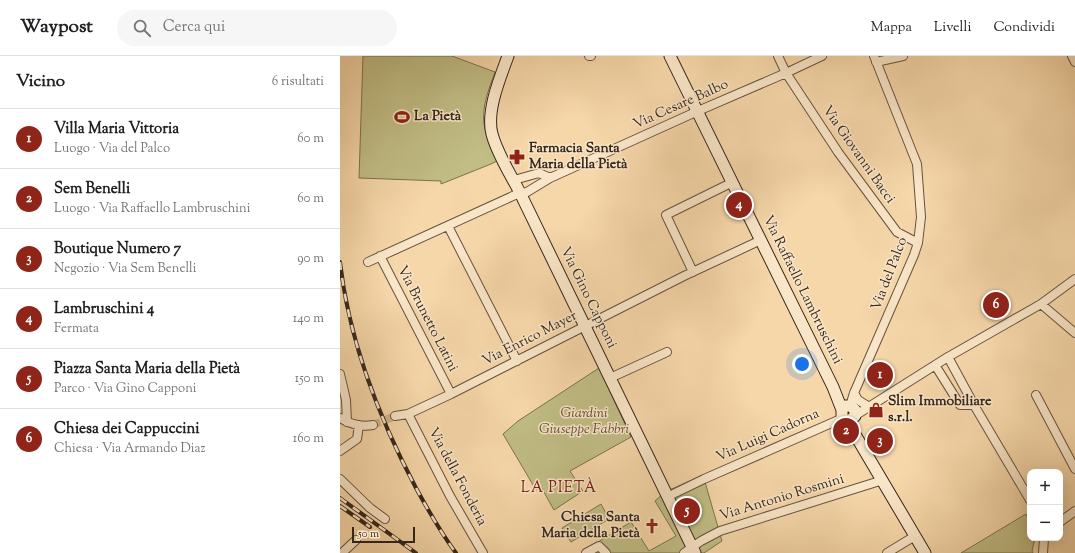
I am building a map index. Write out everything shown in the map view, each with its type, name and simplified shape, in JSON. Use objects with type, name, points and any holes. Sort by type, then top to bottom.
[{"type":"main road","name":"Via Gino Capponi","points":[[508,56],[497,88],[491,115],[492,133],[502,159],[521,194],[668,497],[691,551]]},
{"type":"main road","name":"Via Raffaello Lambruschini","points":[[670,56],[833,387],[849,413],[860,441],[925,553]]},
{"type":"street","name":"Via Giovanni Bacci","points":[[778,56],[786,73],[838,152],[897,232],[918,243]]},
{"type":"street","name":"Via Cesare Balbo","points":[[368,262],[515,195],[521,194],[550,178],[822,56]]},
{"type":"street","points":[[875,59],[903,56]]},
{"type":"street","points":[[1072,56],[1075,62]]},
{"type":"street","name":"Via del Palco","points":[[849,413],[854,392],[914,255],[918,243],[921,217],[918,164],[875,59]]},
{"type":"street","points":[[514,180],[539,172],[550,178]]},
{"type":"street","points":[[693,272],[666,215],[733,182]]},
{"type":"street","points":[[448,226],[517,361]]},
{"type":"street","name":"Via Enrico Mayer","points":[[395,416],[408,414],[450,394],[693,272],[761,240]]},
{"type":"street","name":"Via Brunetto Latini","points":[[380,256],[450,394]]},
{"type":"street","name":"Via Luigi Cadorna","points":[[668,497],[704,479],[868,405],[948,356],[1041,304],[1075,279]]},
{"type":"street","points":[[1041,304],[1075,333]]},
{"type":"street","points":[[610,378],[667,352]]},
{"type":"street","points":[[948,356],[974,406],[1027,495]]},
{"type":"street","points":[[935,365],[960,405],[974,406]]},
{"type":"street","points":[[340,374],[346,400],[344,420],[366,427],[374,426]]},
{"type":"street","points":[[854,392],[858,400],[868,405]]},
{"type":"street","points":[[1036,395],[1075,469]]},
{"type":"street","name":"Via della Fonderia","points":[[408,414],[450,496],[483,553]]},
{"type":"street","points":[[340,451],[357,439],[359,425]]},
{"type":"street","points":[[340,478],[370,508],[385,519]]},
{"type":"street","name":"Via Antonio Rosmini","points":[[691,551],[720,531],[883,480]]},
{"type":"street","points":[[1063,520],[1075,511]]},
{"type":"street","points":[[887,553],[915,536]]},
{"type":"street","points":[[342,553],[356,540]]},
{"type":"street","points":[[1043,553],[1044,541]]},
{"type":"street","points":[[586,553],[600,546],[606,553]]},
{"type":"green space","name":"La Pietà","points":[[363,56],[452,56],[495,72],[484,107],[484,122],[487,137],[497,161],[441,184],[441,181],[359,178]]},
{"type":"green space","name":"Giardini Giuseppe Fabbri","points":[[599,368],[631,437],[570,471],[583,491],[554,510],[541,487],[536,490],[503,434],[518,421]]},
{"type":"green space","points":[[703,475],[722,541],[704,553],[598,553],[597,551],[588,548],[631,522],[649,551],[676,536],[655,501],[665,492]]},
{"type":"green space","points":[[601,504],[609,519],[571,542],[562,528]]},
{"type":"green space","points":[[1026,514],[1027,541],[1034,541],[1032,551],[1033,553],[961,553]]},
{"type":"tunnel","points":[[373,425],[395,416]]},
{"type":"railway","points":[[340,262],[350,321],[358,350],[378,407],[402,461],[416,488],[456,553]]},
{"type":"railway","points":[[340,498],[416,553]]},
{"type":"railway","points":[[340,506],[370,527]]},
{"type":"place","name":"La Pietà","points":[[402,117]]},
{"type":"place","name":"Farmacia Santa Maria della Pietà","points":[[517,157]]},
{"type":"place","name":"Lambruschini 4","points":[[739,205]]},
{"type":"place","name":"Chiesa dei Cappuccini","points":[[996,305]]},
{"type":"place","name":"Villa Maria Vittoria","points":[[880,375]]},
{"type":"place","name":"Slim Immobiliare s.r.l.","points":[[876,410]]},
{"type":"place","name":"Sem Benelli","points":[[846,431]]},
{"type":"place","name":"Boutique Numero 7","points":[[880,441]]},
{"type":"place","name":"Piazza Santa Maria della Pietà","points":[[687,511]]},
{"type":"place","name":"Chiesa Santa Maria della Pietà","points":[[652,526]]},
{"type":"district","name":"LA PIETÀ","points":[[559,488]]}]
